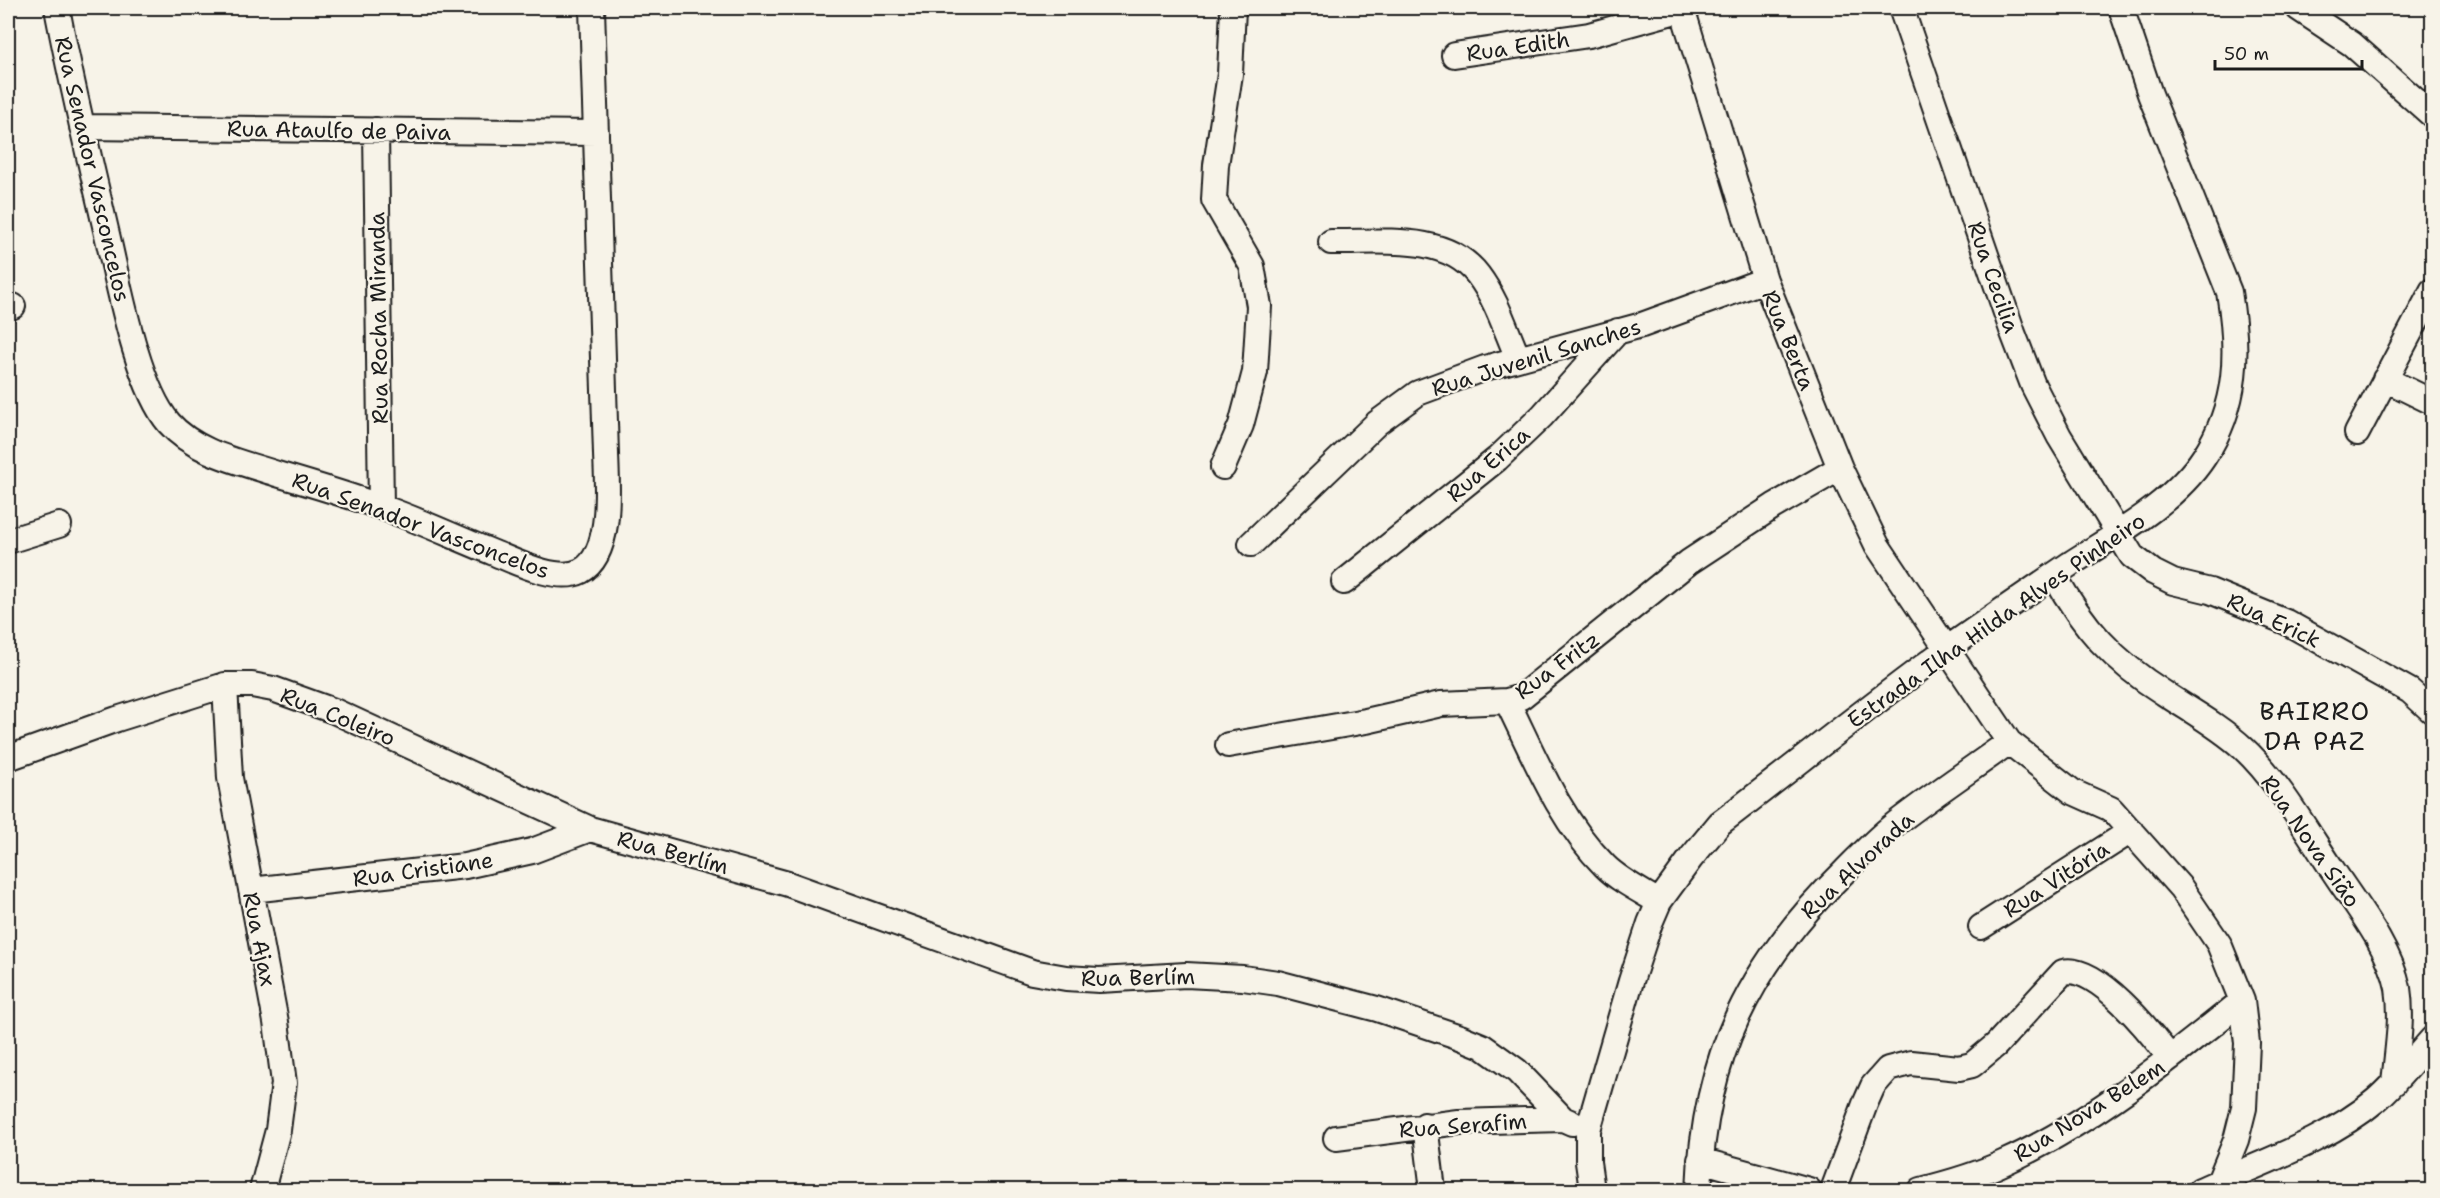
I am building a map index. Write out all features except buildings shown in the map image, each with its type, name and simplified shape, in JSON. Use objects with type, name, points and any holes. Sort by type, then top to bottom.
[{"type":"street","name":"Rua Senador Vasconcelos","points":[[57,8],[82,127],[135,349],[148,385],[161,412],[170,424],[190,441],[219,455],[381,507],[516,563],[560,575],[570,575],[587,567],[600,548],[606,519],[592,8]]},
{"type":"street","points":[[1223,467],[1241,425],[1255,372],[1259,306],[1252,266],[1214,200],[1216,165],[1230,74],[1233,8]]},
{"type":"street","name":"Rua Edith","points":[[1454,55],[1589,35],[1684,8]]},
{"type":"street","name":"Rua Berta","points":[[1684,8],[1765,280],[1840,468],[1877,545],[2008,742],[2073,792],[2112,809],[2181,888],[2204,919],[2233,975],[2242,1001],[2247,1043],[2244,1108],[2236,1140],[2210,1186]]},
{"type":"street","name":"Rua Cecilia","points":[[1901,8],[2033,385],[2059,436],[2117,533]]},
{"type":"street","name":"Estrada Ilha Hilda Alves Pinheiro","points":[[1592,1191],[1588,1162],[1588,1130],[1630,981],[1659,902],[1691,858],[1720,823],[1946,650],[2166,499],[2203,459],[2218,431],[2231,393],[2236,358],[2229,292],[2150,94],[2121,8]]},
{"type":"street","points":[[2298,8],[2352,44],[2433,115]]},
{"type":"street","name":"Rua Ataulfo de Paiva","points":[[82,127],[596,133]]},
{"type":"street","name":"Rua Rocha Miranda","points":[[376,130],[381,507]]},
{"type":"street","points":[[1331,242],[1417,243],[1431,246],[1461,259],[1472,268],[1488,291],[1518,358]]},
{"type":"street","name":"Rua Juvenil Sanches","points":[[1251,544],[1377,423],[1406,400],[1456,378],[1518,358],[1642,325],[1765,280]]},
{"type":"street","points":[[2357,433],[2433,291]]},
{"type":"street","name":"Rua Erica","points":[[1344,582],[1497,459],[1542,417],[1618,332]]},
{"type":"street","points":[[2385,379],[2433,402]]},
{"type":"street","name":"Rua Fritz","points":[[1228,745],[1366,722],[1441,704],[1507,701],[1521,697],[1689,562],[1774,506],[1840,468]]},
{"type":"street","points":[[8,541],[59,525]]},
{"type":"street","name":"Rua Erick","points":[[2117,533],[2132,555],[2153,572],[2173,582],[2210,591],[2286,622],[2410,691],[2433,711]]},
{"type":"street","name":"Rua Nova Sião","points":[[2054,575],[2073,609],[2096,639],[2125,665],[2162,692],[2212,723],[2244,748],[2302,823],[2368,923],[2387,957],[2398,986],[2400,1020],[2394,1083]]},
{"type":"street","name":"Rua Coleiro","points":[[8,758],[117,719],[225,685],[252,685],[310,701],[590,829]]},
{"type":"street","name":"Rua Ajax","points":[[225,685],[230,778],[276,1022],[284,1083],[278,1130],[262,1191]]},
{"type":"street","points":[[1507,701],[1540,770],[1583,842],[1607,868],[1659,902]]},
{"type":"street","name":"Rua Alvorada","points":[[1699,1191],[1700,1160],[1710,1092],[1721,1053],[1741,1005],[1798,919],[1889,829],[2008,742]]},
{"type":"street","name":"Rua Cristiane","points":[[251,890],[465,866],[522,854],[590,829]]},
{"type":"street","name":"Rua Berlím","points":[[590,829],[788,884],[1032,972],[1066,978],[1099,980],[1186,975],[1243,978],[1287,985],[1377,1009],[1460,1037],[1482,1047],[1516,1071],[1563,1119]]},
{"type":"street","name":"Rua Vitória","points":[[1982,927],[2131,831]]},
{"type":"street","points":[[1833,1191],[1873,1086],[1888,1069],[1911,1063],[1959,1068],[1972,1065],[1996,1045],[2063,972],[2070,970],[2084,974],[2100,984],[2148,1029],[2170,1058]]},
{"type":"street","name":"Rua Nova Belem","points":[[1921,1191],[1966,1178],[2005,1162],[2059,1132],[2127,1090],[2242,1001]]},
{"type":"street","points":[[2210,1186],[2304,1145],[2375,1101],[2433,1039]]},
{"type":"street","name":"Rua Serafim","points":[[1336,1138],[1425,1125],[1563,1119],[1588,1130]]},
{"type":"street","points":[[1425,1125],[1433,1191]]},
{"type":"street","points":[[1700,1160],[1809,1191]]},
{"type":"district","name":"BAIRRO DA PAZ","points":[[2315,726]]}]
